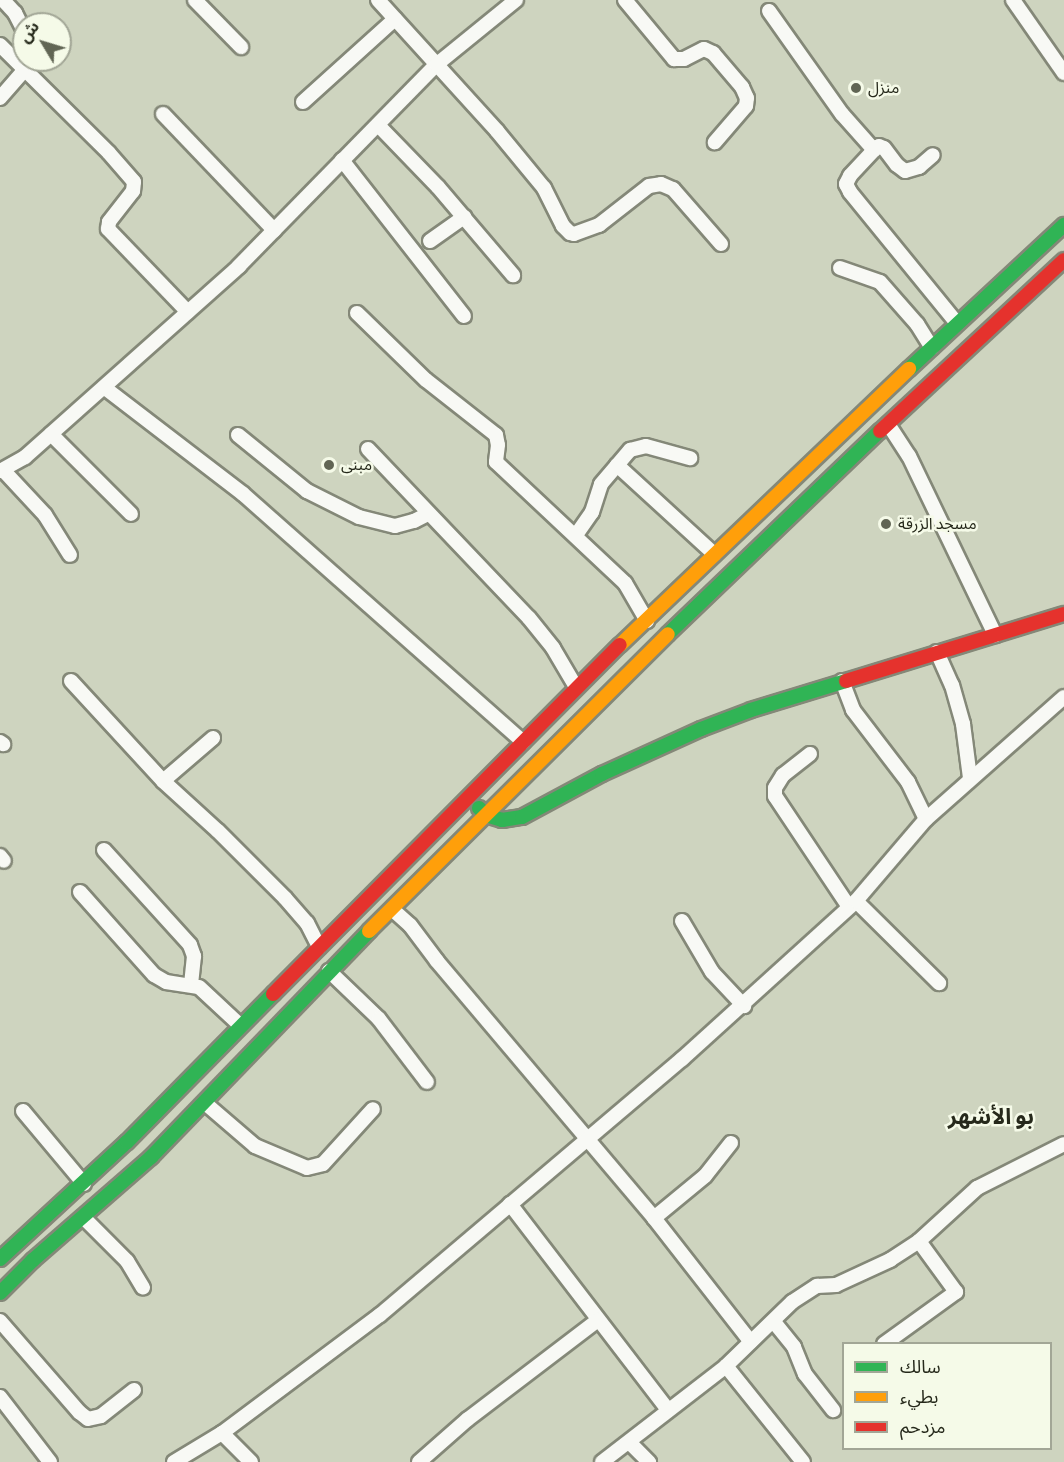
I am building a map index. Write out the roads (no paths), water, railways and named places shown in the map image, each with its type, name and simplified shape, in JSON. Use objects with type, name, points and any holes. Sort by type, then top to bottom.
[{"type":"main road","points":[[0,1259],[84,1184],[576,687],[957,323],[1064,225]]},
{"type":"main road","points":[[0,1293],[151,1157],[329,971],[669,633],[1064,260]]},
{"type":"main road","points":[[468,797],[486,815],[502,820],[522,817],[602,774],[701,729],[842,681],[1064,614]]},
{"type":"street","points":[[3,0],[14,12]]},
{"type":"street","points":[[195,0],[241,47]]},
{"type":"street","points":[[378,0],[497,131],[544,188],[563,226],[570,233],[574,234],[599,225],[649,186],[661,184],[673,189],[721,244]]},
{"type":"street","points":[[70,555],[45,515],[2,471],[25,457],[188,312],[274,230],[436,65],[516,0]]},
{"type":"street","points":[[625,0],[674,59],[684,59],[704,49],[713,53],[742,87],[747,98],[746,106],[715,142]]},
{"type":"street","points":[[1013,0],[1064,73]]},
{"type":"street","points":[[770,11],[842,114],[874,150]]},
{"type":"street","points":[[303,102],[395,19]]},
{"type":"street","points":[[0,98],[21,72]]},
{"type":"street","points":[[34,72],[134,182],[133,191],[109,222],[108,229],[188,312]]},
{"type":"street","points":[[163,114],[274,230]]},
{"type":"street","points":[[378,124],[464,217],[513,275]]},
{"type":"street","points":[[933,154],[919,167],[905,171],[897,165],[884,148],[879,146],[850,176],[846,184],[871,220],[957,323]]},
{"type":"street","points":[[342,160],[464,316]]},
{"type":"street","points":[[430,241],[464,217]]},
{"type":"street","points":[[840,268],[880,282],[917,324],[932,348]]},
{"type":"street","points":[[357,313],[426,380],[496,435],[498,445],[496,462],[576,535],[625,584],[647,621]]},
{"type":"street","points":[[105,388],[243,494],[523,741]]},
{"type":"street","points":[[888,424],[909,456],[995,635]]},
{"type":"street","points":[[51,434],[131,514]]},
{"type":"street","points":[[238,435],[307,491],[359,517],[395,526],[428,514]]},
{"type":"street","points":[[576,535],[592,512],[601,484],[630,450],[646,446],[690,458]]},
{"type":"street","points":[[368,449],[529,618],[553,648],[576,687]]},
{"type":"street","points":[[618,465],[714,554]]},
{"type":"street","points":[[937,652],[952,685],[963,724],[970,778]]},
{"type":"street","points":[[71,681],[164,782],[218,831],[285,898],[307,923],[319,946]]},
{"type":"street","points":[[842,681],[853,710],[908,782],[926,819]]},
{"type":"street","points":[[174,1462],[222,1432],[380,1315],[744,1006],[852,904],[926,819],[1064,697]]},
{"type":"street","points":[[164,782],[213,738]]},
{"type":"street","points":[[810,754],[783,775],[775,788],[776,796],[852,904],[939,983]]},
{"type":"street","points":[[104,850],[190,945],[194,956],[191,985]]},
{"type":"street","points":[[80,892],[154,975],[166,982],[191,985],[205,992],[241,1026]]},
{"type":"street","points":[[392,909],[410,925],[437,961],[654,1218],[751,1342]]},
{"type":"street","points":[[682,921],[708,966],[744,1006]]},
{"type":"street","points":[[329,971],[379,1019],[427,1082]]},
{"type":"street","points":[[205,1103],[255,1146],[307,1168],[323,1164],[373,1109]]},
{"type":"street","points":[[23,1111],[84,1184]]},
{"type":"street","points":[[654,1218],[705,1176],[731,1143]]},
{"type":"street","points":[[602,1462],[630,1443],[668,1410],[726,1366],[774,1322],[792,1302],[817,1286],[836,1285],[865,1272],[919,1241],[977,1188],[1064,1144]]},
{"type":"street","points":[[510,1204],[668,1410]]},
{"type":"street","points":[[83,1217],[127,1261],[142,1288]]},
{"type":"street","points":[[887,1342],[956,1292],[919,1241]]},
{"type":"street","points":[[419,1462],[468,1419],[598,1320]]},
{"type":"street","points":[[0,1321],[79,1412],[88,1419],[101,1416],[134,1390]]},
{"type":"street","points":[[774,1322],[794,1347],[805,1374],[833,1410]]},
{"type":"street","points":[[726,1366],[803,1462]]},
{"type":"street","points":[[0,1397],[50,1462]]},
{"type":"street","points":[[222,1432],[250,1462]]},
{"type":"street","points":[[630,1443],[649,1462]]},
{"type":"place","name":"منزل","points":[[856,88]]},
{"type":"place","name":"مبنى","points":[[329,465]]},
{"type":"place","name":"مسجد الزرقة","points":[[886,524]]},
{"type":"district","name":"بو الأشهر","points":[[991,1118]]}]
